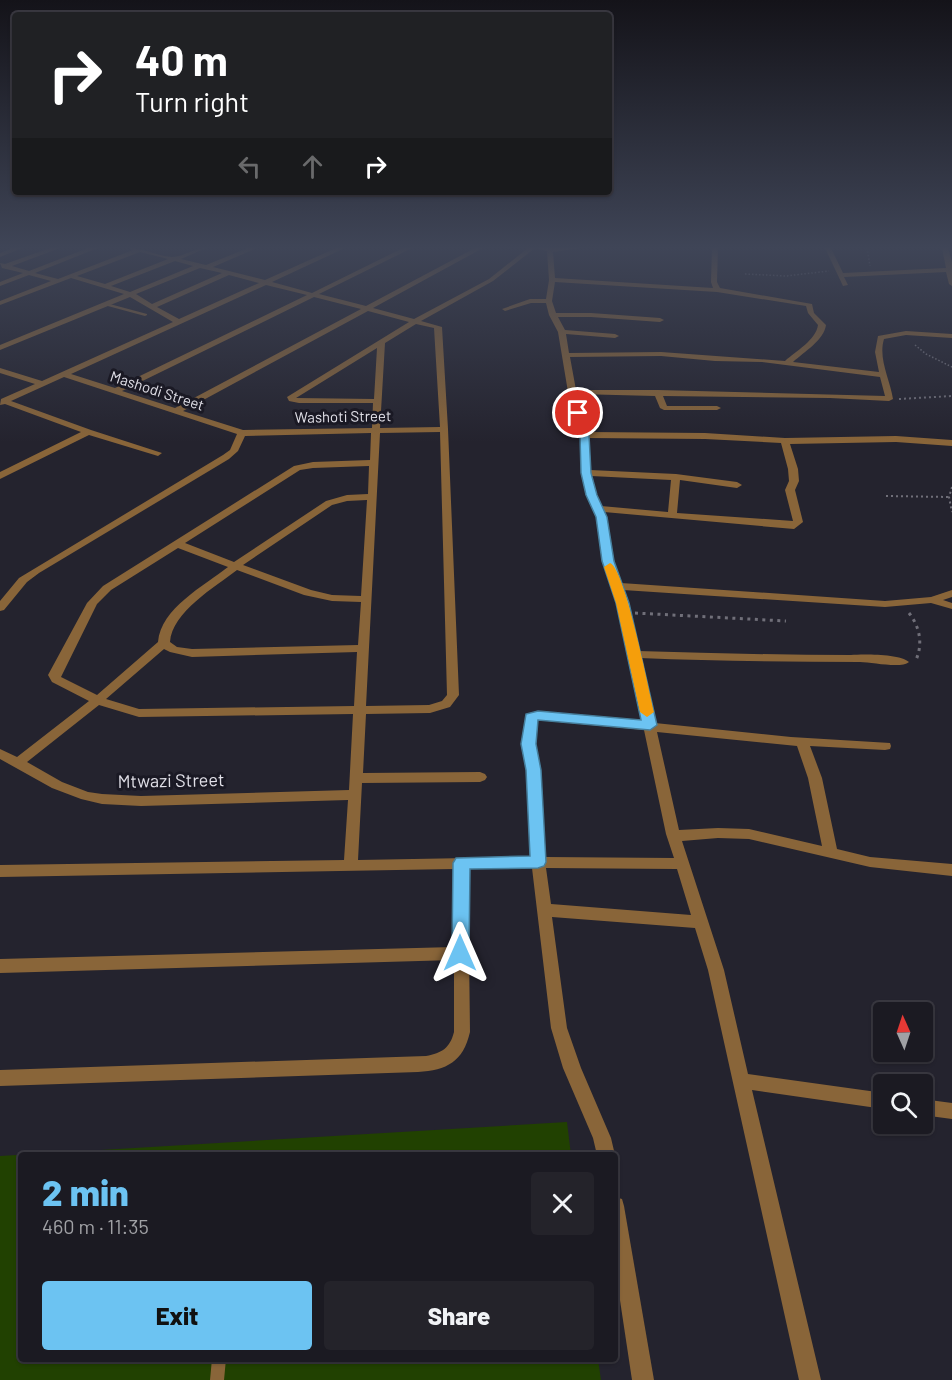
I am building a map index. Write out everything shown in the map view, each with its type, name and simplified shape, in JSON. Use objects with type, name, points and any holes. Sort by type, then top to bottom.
[{"type":"street","points":[[0,348],[86,312]]},
{"type":"street","points":[[163,312],[178,322]]},
{"type":"street","points":[[2,402],[199,312]]},
{"type":"street","points":[[115,392],[277,312]]},
{"type":"street","points":[[176,411],[359,312]]},
{"type":"street","points":[[375,463],[301,466],[101,593],[92,603],[54,675],[59,681],[98,700],[121,710],[139,713],[437,708],[446,704],[453,695],[444,429],[438,328],[434,324],[389,312]]},
{"type":"street","points":[[378,400],[299,401],[291,397],[431,312]]},
{"type":"street","points":[[786,364],[814,340],[822,329],[822,325],[811,312]]},
{"type":"street","points":[[660,320],[553,315],[562,332],[572,392],[585,435],[586,473],[601,517],[608,561],[625,613],[674,836],[702,922],[742,1081],[810,1380]]},
{"type":"street","points":[[562,332],[615,336]]},
{"type":"street","points":[[572,392],[658,392],[889,399],[888,382],[877,351],[881,338],[917,333],[952,336]]},
{"type":"street","points":[[351,864],[381,342]]},
{"type":"street","points":[[566,355],[661,354],[885,375]]},
{"type":"street","points":[[0,370],[42,384]]},
{"type":"street","name":"Mashodi Street","points":[[64,374],[242,433]]},
{"type":"street","points":[[658,392],[664,408],[717,408]]},
{"type":"street","points":[[2,402],[158,453]]},
{"type":"street","name":"Washoti Street","points":[[242,433],[444,429]]},
{"type":"street","points":[[0,476],[88,432]]},
{"type":"street","points":[[0,608],[28,575],[226,457],[234,451],[242,433]]},
{"type":"street","points":[[585,435],[952,443]]},
{"type":"street","points":[[597,509],[795,526],[798,522],[790,490],[794,481],[793,469],[785,441]]},
{"type":"street","points":[[586,473],[676,477],[737,484]]},
{"type":"street","points":[[672,516],[676,477]]},
{"type":"street","points":[[18,763],[98,700],[164,643],[165,631],[174,616],[235,566],[333,501],[373,497]]},
{"type":"street","points":[[177,544],[320,596],[365,598]]},
{"type":"street","points":[[617,586],[767,594],[857,603],[932,600],[952,593]]},
{"type":"street","points":[[932,600],[952,606]]},
{"type":"street","points":[[164,643],[174,650],[192,653],[364,648]]},
{"type":"street","points":[[634,654],[757,659],[868,658],[903,662]]},
{"type":"street","points":[[605,1152],[602,1138],[572,1068],[559,1028],[538,862],[533,770],[529,744],[531,717],[538,715],[650,725],[802,742],[885,746]]},
{"type":"street","points":[[802,742],[815,778],[831,854]]},
{"type":"street","name":"Mtwazi Street","points":[[0,753],[64,788],[102,799],[141,801],[354,795]]},
{"type":"street","points":[[355,778],[480,777]]},
{"type":"street","points":[[674,836],[718,833],[748,834],[870,862],[952,870]]},
{"type":"street","points":[[0,871],[538,862],[683,864]]},
{"type":"street","points":[[0,1078],[418,1064],[443,1061],[457,1049],[460,1039],[461,863]]},
{"type":"street","points":[[545,910],[702,922]]},
{"type":"street","points":[[0,966],[460,953]]},
{"type":"street","points":[[742,1081],[873,1099]]},
{"type":"street","points":[[933,1108],[952,1111]]},
{"type":"street","points":[[618,1225],[643,1380]]},
{"type":"lane","points":[[136,312],[145,315]]},
{"type":"lane","points":[[217,1380],[219,1362]]},
{"type":"path","points":[[909,335],[909,338],[926,354],[952,367]]},
{"type":"path","points":[[889,399],[952,396]]},
{"type":"path","points":[[952,488],[949,497],[952,512]]},
{"type":"path","points":[[886,496],[949,497]]},
{"type":"path","points":[[901,603],[916,623],[920,646],[915,661],[903,662]]},
{"type":"path","points":[[625,613],[786,621]]},
{"type":"green space","points":[[567,1122],[571,1152],[67,1152]]},
{"type":"green space","points":[[18,1155],[18,1362],[598,1362],[601,1380],[0,1380],[0,1156]]},
{"type":"slow traffic","points":[[610,567],[620,595],[647,712]]},
{"type":"route","points":[[460,953],[461,863],[538,862],[533,770],[529,754],[531,717],[538,715],[650,725],[620,595],[606,554],[601,517],[591,495],[586,473],[585,435],[578,413]]}]
